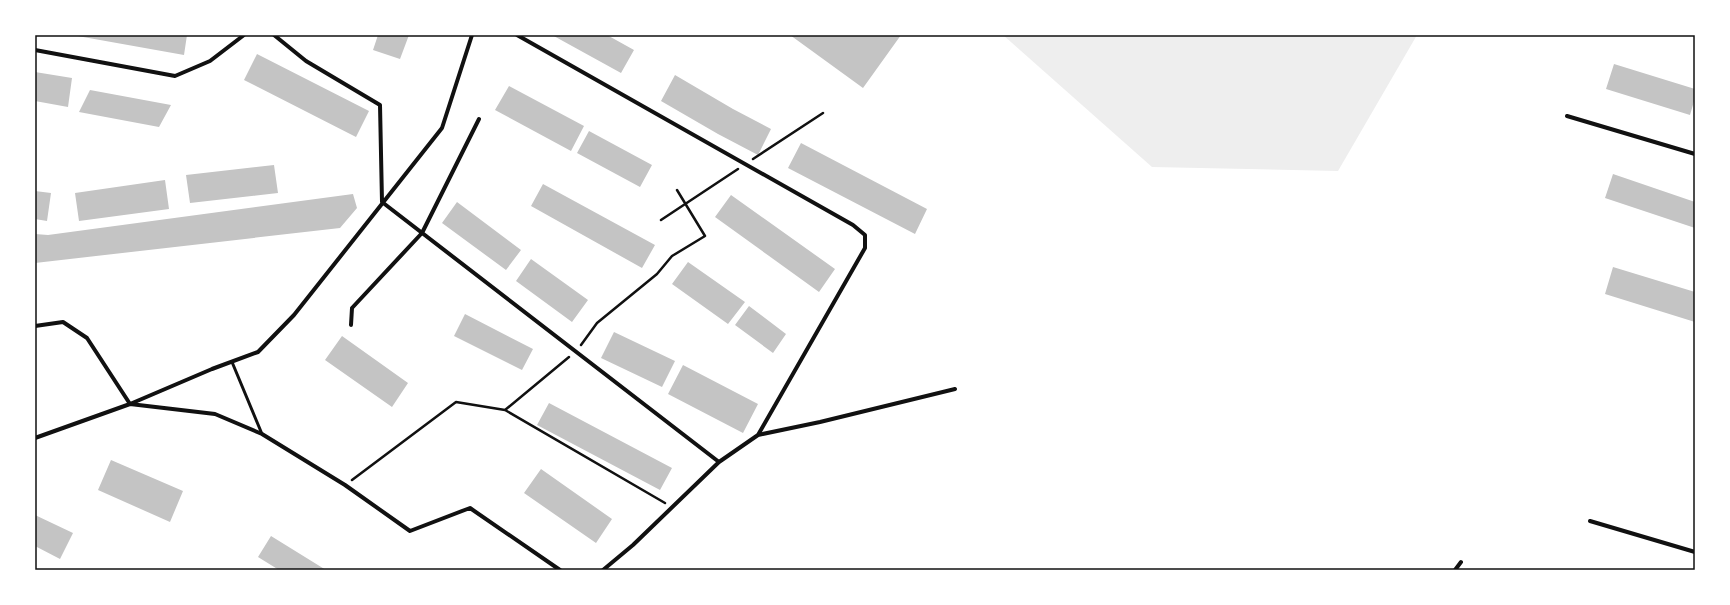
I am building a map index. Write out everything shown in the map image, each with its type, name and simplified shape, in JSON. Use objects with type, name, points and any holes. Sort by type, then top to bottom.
[{"type":"street","points":[[35,50],[175,76],[210,61],[244,35]]},
{"type":"street","points":[[274,35],[306,60],[380,105],[382,202]]},
{"type":"street","points":[[35,438],[130,404],[258,352],[294,315],[442,128],[472,35]]},
{"type":"street","points":[[517,35],[846,222],[865,235],[865,248],[758,435]]},
{"type":"street","points":[[1567,116],[1695,154]]},
{"type":"street","points":[[350,325],[352,308],[422,233],[479,119]]},
{"type":"street","points":[[382,202],[719,462]]},
{"type":"street","points":[[35,326],[63,322],[87,338],[130,404]]},
{"type":"street","points":[[603,570],[633,545],[719,462],[758,435],[820,422],[955,389]]},
{"type":"street","points":[[130,404],[215,414],[262,434],[345,485],[410,531],[470,508],[560,570]]},
{"type":"street","points":[[1590,521],[1695,552]]},
{"type":"street","points":[[1455,570],[1461,562]]},
{"type":"lane","points":[[232,362],[262,434]]},
{"type":"path","points":[[505,410],[576,352],[597,323],[657,274],[672,256],[705,236],[677,190]]},
{"type":"path","points":[[345,485],[456,402],[505,410],[672,506]]},
{"type":"shaded area","points":[[1003,35],[1417,35],[1338,171],[1152,167]]},
{"type":"building","points":[[72,35],[187,35],[184,55]]},
{"type":"building","points":[[378,35],[409,35],[400,59],[373,50]]},
{"type":"building","points":[[552,35],[607,35],[634,50],[621,73]]},
{"type":"building","points":[[790,35],[901,35],[863,88]]},
{"type":"building","points":[[257,54],[369,111],[356,137],[244,80]]},
{"type":"building","points":[[1614,64],[1695,89],[1695,98],[1690,115],[1606,89]]},
{"type":"building","points":[[35,72],[72,78],[68,107],[35,101]]},
{"type":"building","points":[[675,75],[771,129],[758,155],[661,101]]},
{"type":"building","points":[[509,86],[584,126],[571,151],[495,110]]},
{"type":"building","points":[[90,90],[171,105],[159,127],[79,112]]},
{"type":"building","points":[[589,131],[652,165],[640,187],[577,153]]},
{"type":"building","points":[[801,143],[927,209],[915,234],[788,168]]},
{"type":"building","points":[[274,165],[278,193],[190,203],[186,175]]},
{"type":"building","points":[[1613,174],[1695,202],[1695,228],[1605,198]]},
{"type":"building","points":[[165,180],[169,209],[79,221],[75,193]]},
{"type":"building","points":[[543,184],[655,245],[642,268],[531,206]]},
{"type":"building","points":[[35,191],[51,193],[47,221],[35,219]]},
{"type":"building","points":[[353,194],[357,208],[340,228],[35,263],[35,234],[48,235]]},
{"type":"building","points":[[731,195],[835,269],[819,292],[715,217]]},
{"type":"building","points":[[457,202],[521,250],[506,270],[442,223]]},
{"type":"building","points":[[531,259],[588,300],[572,322],[516,281]]},
{"type":"building","points":[[688,262],[745,302],[728,324],[672,284]]},
{"type":"building","points":[[1613,267],[1695,292],[1695,322],[1605,294]]},
{"type":"building","points":[[749,306],[786,334],[773,353],[735,325]]},
{"type":"building","points":[[465,314],[533,349],[522,370],[454,336]]},
{"type":"building","points":[[614,332],[675,361],[662,387],[601,358]]},
{"type":"building","points":[[342,336],[408,383],[392,407],[325,360]]},
{"type":"building","points":[[683,365],[758,404],[743,433],[668,394]]},
{"type":"building","points":[[549,403],[672,468],[660,490],[537,425]]},
{"type":"building","points":[[111,460],[183,491],[170,522],[98,490]]},
{"type":"building","points":[[541,469],[612,519],[596,543],[524,493]]},
{"type":"building","points":[[35,515],[73,533],[60,559],[35,546]]},
{"type":"building","points":[[271,536],[326,570],[279,570],[258,557]]}]
